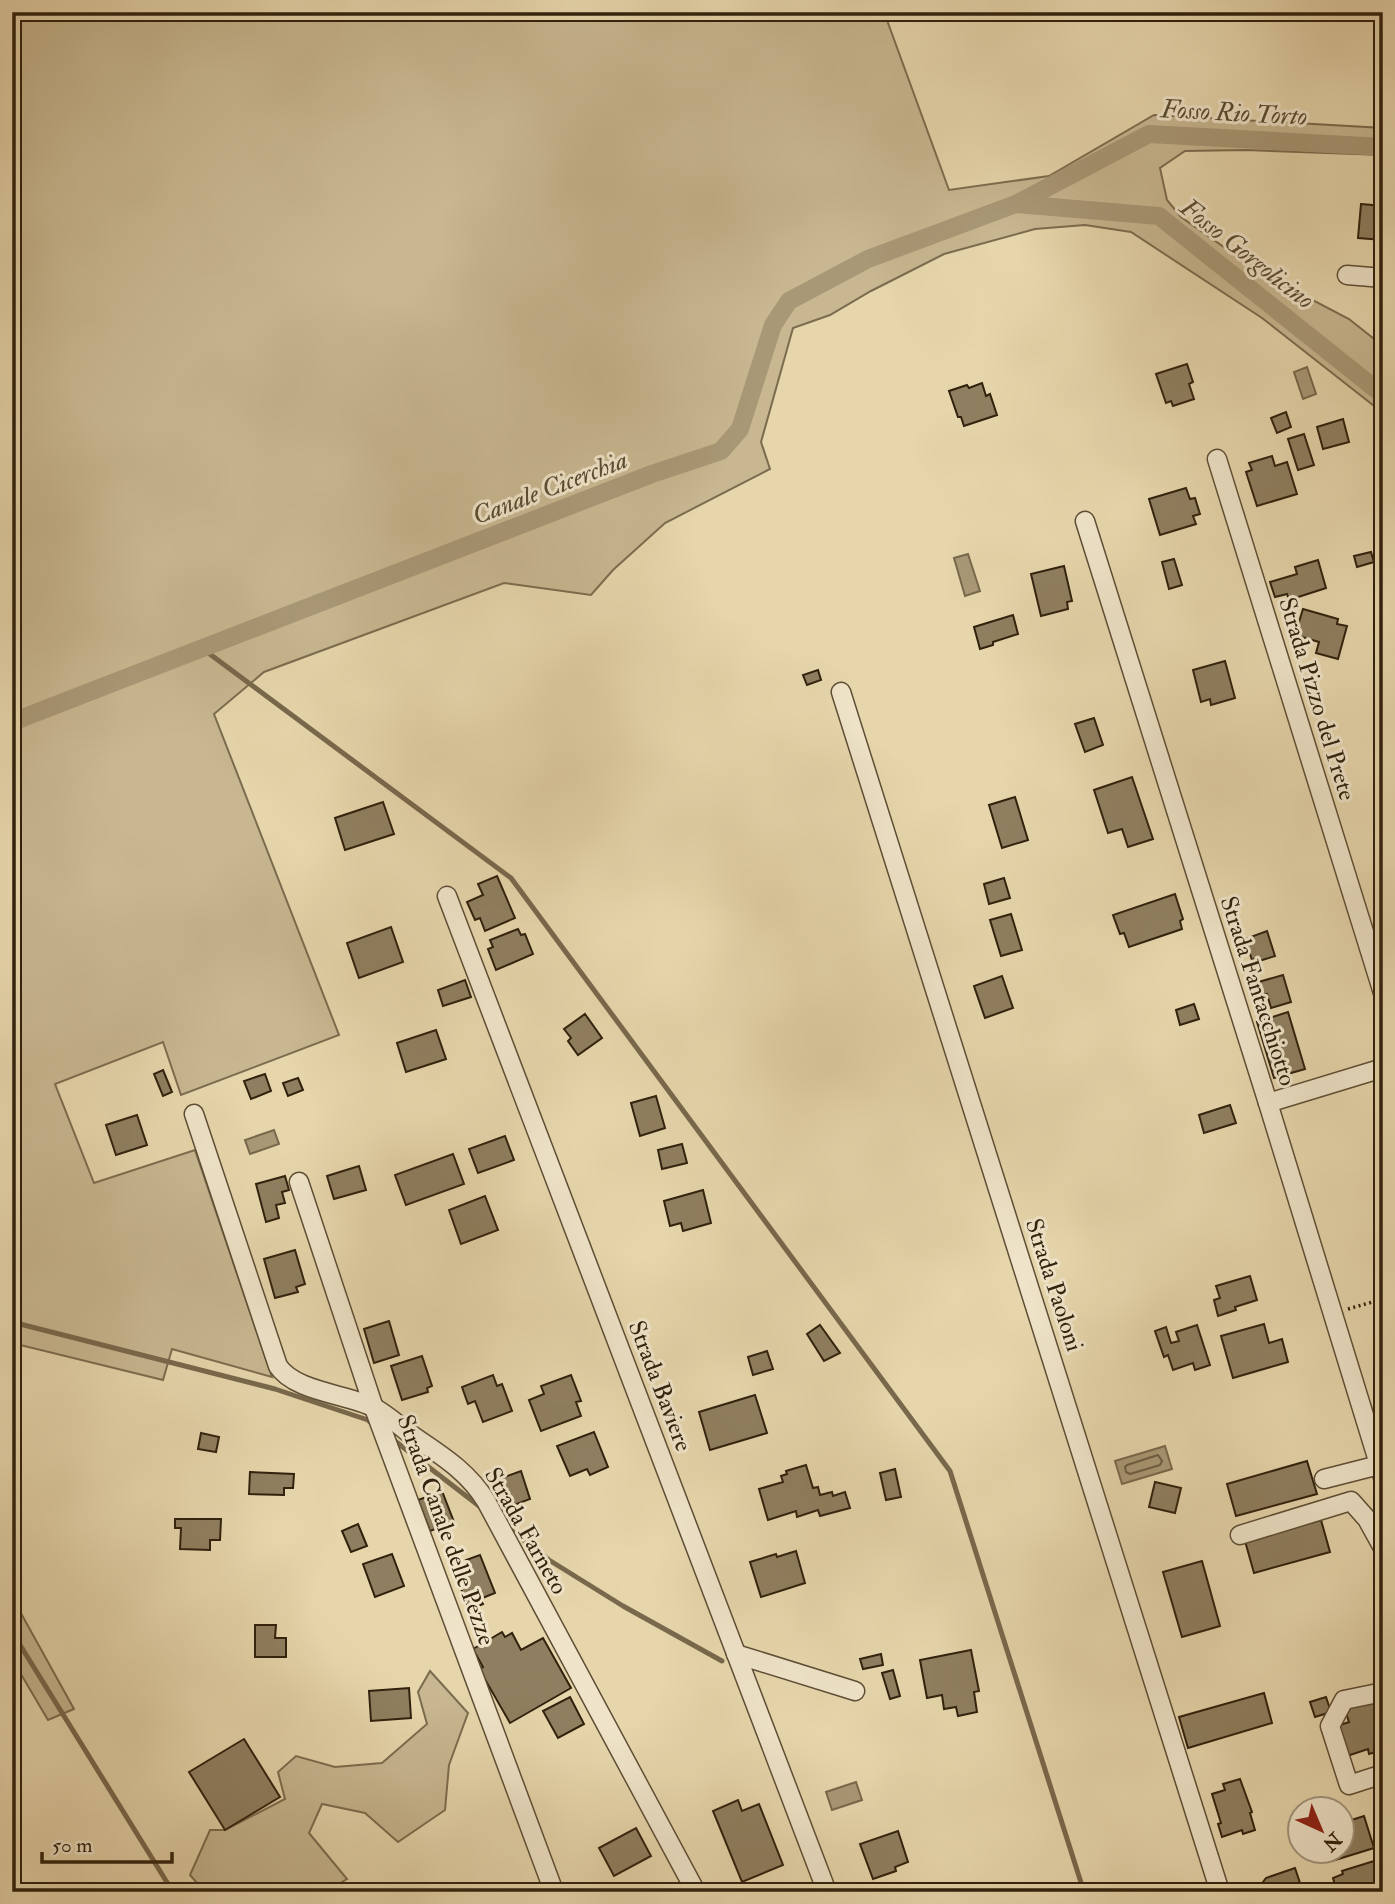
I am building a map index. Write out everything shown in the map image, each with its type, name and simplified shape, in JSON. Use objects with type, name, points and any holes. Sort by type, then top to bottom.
[{"type":"street","points":[[1347,275],[1383,278]]},
{"type":"street","name":"Strada Pizzo del Prete","points":[[1217,460],[1383,993]]},
{"type":"street","name":"Strada Fantacchiotto","points":[[1084,521],[1268,1102],[1381,1471]]},
{"type":"street","name":"Strada Paoloni","points":[[841,692],[1220,1892]]},
{"type":"street","name":"Strada Baviere","points":[[447,896],[827,1892]]},
{"type":"street","points":[[1268,1102],[1383,1068]]},
{"type":"street","name":"Strada Farneto","points":[[194,1115],[278,1366],[297,1382],[374,1408],[473,1482],[505,1536],[696,1892]]},
{"type":"street","name":"Strada Canale delle Pezze","points":[[299,1182],[374,1408],[554,1892]]},
{"type":"street","points":[[1324,1479],[1349,1472],[1381,1471]]},
{"type":"street","points":[[1349,1472],[1350,1501],[1367,1519],[1383,1548]]},
{"type":"street","points":[[1240,1535],[1350,1501]]},
{"type":"street","points":[[736,1654],[855,1692]]},
{"type":"street","points":[[1383,1692],[1344,1700],[1330,1726],[1349,1784],[1383,1774]]},
{"type":"path","points":[[1333,1314],[1383,1299]]},
{"type":"shaded area","points":[[30,12],[884,12],[949,190],[1049,176],[1154,115],[1383,128],[1383,155],[1246,150],[1185,151],[1160,168],[1167,200],[1181,217],[1261,273],[1349,319],[1383,346],[1383,413],[1262,318],[1131,232],[1085,225],[1035,229],[944,254],[830,315],[793,328],[761,442],[770,469],[665,523],[613,570],[591,595],[504,583],[264,672],[214,714],[339,1035],[181,1095],[163,1042],[55,1084],[94,1183],[195,1150],[272,1377],[172,1349],[163,1380],[12,1343],[12,19]]},
{"type":"shaded area","points":[[12,1597],[74,1709],[48,1720],[12,1659]]},
{"type":"shaded area","points":[[430,1671],[468,1713],[449,1765],[445,1810],[398,1842],[365,1813],[322,1804],[309,1833],[347,1879],[325,1892],[205,1892],[190,1875],[210,1830],[225,1830],[285,1799],[278,1772],[296,1756],[335,1767],[382,1763],[427,1724],[418,1692]]},
{"type":"water","points":[[1307,367],[1316,394],[1303,399],[1294,372]]},
{"type":"water","points":[[968,554],[980,591],[965,596],[954,558]]},
{"type":"water","points":[[274,1130],[279,1144],[250,1154],[245,1140]]},
{"type":"water","points":[[1165,1446],[1172,1469],[1122,1484],[1115,1461]]},
{"type":"water","points":[[856,1782],[862,1800],[832,1810],[826,1792]]},
{"type":"building","points":[[1361,204],[1383,206],[1383,240],[1358,238]]},
{"type":"building","points":[[1187,364],[1193,382],[1189,384],[1194,399],[1173,406],[1171,401],[1166,403],[1156,374]]},
{"type":"building","points":[[982,383],[986,396],[990,394],[997,415],[964,426],[949,391]]},
{"type":"building","points":[[1286,412],[1291,427],[1277,433],[1271,418]]},
{"type":"building","points":[[1343,419],[1349,442],[1323,449],[1317,427]]},
{"type":"building","points":[[1304,434],[1314,465],[1298,470],[1288,439]]},
{"type":"building","points":[[1272,456],[1275,466],[1287,462],[1297,494],[1257,506],[1246,472],[1252,470],[1249,463]]},
{"type":"building","points":[[1186,488],[1190,499],[1195,498],[1200,514],[1193,516],[1196,524],[1160,535],[1149,499]]},
{"type":"building","points":[[1371,552],[1374,562],[1357,567],[1354,556]]},
{"type":"building","points":[[1174,559],[1182,585],[1169,589],[1162,562]]},
{"type":"building","points":[[1318,560],[1326,588],[1289,600],[1287,594],[1275,597],[1270,582],[1297,574],[1295,567]]},
{"type":"building","points":[[1064,566],[1072,601],[1067,602],[1068,609],[1041,616],[1031,574]]},
{"type":"building","points":[[1303,609],[1338,619],[1337,624],[1347,626],[1338,659],[1316,653],[1319,642],[1295,635]]},
{"type":"building","points":[[1013,615],[1018,634],[980,649],[974,627]]},
{"type":"building","points":[[1225,661],[1235,698],[1211,705],[1210,699],[1201,702],[1193,670]]},
{"type":"building","points":[[818,670],[821,680],[807,685],[803,675]]},
{"type":"building","points":[[1094,718],[1103,745],[1085,752],[1075,724]]},
{"type":"building","points":[[1132,777],[1153,839],[1128,847],[1122,829],[1108,833],[1094,790]]},
{"type":"building","points":[[1015,797],[1028,840],[1002,848],[989,805]]},
{"type":"building","points":[[383,802],[394,834],[345,850],[335,818]]},
{"type":"building","points":[[497,876],[515,918],[485,931],[480,918],[475,920],[467,902],[483,895],[478,884]]},
{"type":"building","points":[[1004,878],[1010,898],[989,904],[984,884]]},
{"type":"building","points":[[1175,894],[1183,919],[1180,921],[1182,929],[1129,947],[1124,933],[1120,934],[1113,915]]},
{"type":"building","points":[[1011,914],[1022,950],[1001,956],[990,920]]},
{"type":"building","points":[[391,927],[403,962],[359,978],[347,943]]},
{"type":"building","points":[[518,929],[521,935],[525,934],[533,954],[496,970],[488,949],[493,947],[490,940]]},
{"type":"building","points":[[1267,931],[1275,956],[1259,961],[1257,958],[1252,960],[1245,939]]},
{"type":"building","points":[[1283,975],[1291,1002],[1271,1008],[1267,994],[1258,996],[1255,983]]},
{"type":"building","points":[[1002,976],[1013,1008],[985,1018],[974,986]]},
{"type":"building","points":[[465,980],[471,997],[443,1006],[438,990]]},
{"type":"building","points":[[1194,1004],[1199,1019],[1180,1025],[1176,1010]]},
{"type":"building","points":[[1288,1012],[1305,1069],[1274,1078],[1257,1022]]},
{"type":"building","points":[[585,1014],[602,1038],[578,1055],[568,1041],[571,1038],[564,1029]]},
{"type":"building","points":[[436,1030],[446,1059],[406,1072],[397,1043]]},
{"type":"building","points":[[163,1070],[172,1092],[163,1096],[154,1074]]},
{"type":"building","points":[[265,1074],[271,1091],[251,1099],[244,1081]]},
{"type":"building","points":[[298,1078],[303,1090],[288,1096],[283,1083]]},
{"type":"building","points":[[656,1096],[665,1128],[640,1136],[631,1103]]},
{"type":"building","points":[[1230,1105],[1236,1123],[1204,1133],[1199,1115]]},
{"type":"building","points":[[137,1115],[147,1145],[116,1155],[106,1125]]},
{"type":"building","points":[[505,1136],[514,1160],[478,1173],[469,1149]]},
{"type":"building","points":[[682,1144],[687,1163],[662,1169],[658,1150]]},
{"type":"building","points":[[453,1154],[464,1184],[406,1205],[395,1175]]},
{"type":"building","points":[[359,1166],[366,1190],[334,1199],[327,1176]]},
{"type":"building","points":[[285,1176],[289,1190],[282,1192],[285,1203],[276,1205],[279,1218],[266,1222],[256,1184]]},
{"type":"building","points":[[703,1190],[711,1223],[683,1231],[681,1223],[670,1226],[664,1201]]},
{"type":"building","points":[[485,1196],[498,1230],[461,1244],[449,1210]]},
{"type":"building","points":[[295,1250],[305,1284],[296,1287],[298,1292],[275,1298],[264,1259]]},
{"type":"building","points":[[1250,1276],[1257,1300],[1218,1316],[1214,1300],[1220,1298],[1216,1286]]},
{"type":"building","points":[[389,1321],[399,1355],[374,1363],[364,1329]]},
{"type":"building","points":[[1264,1324],[1269,1343],[1282,1339],[1288,1362],[1233,1378],[1221,1336]]},
{"type":"building","points":[[820,1325],[840,1353],[824,1361],[807,1334]]},
{"type":"building","points":[[1197,1325],[1210,1365],[1195,1370],[1193,1363],[1173,1370],[1168,1355],[1164,1357],[1155,1331],[1166,1327],[1171,1343],[1179,1341],[1176,1332]]},
{"type":"building","points":[[767,1351],[773,1369],[753,1375],[748,1357]]},
{"type":"building","points":[[422,1356],[432,1386],[427,1388],[428,1392],[402,1400],[391,1366]]},
{"type":"building","points":[[493,1375],[497,1386],[502,1384],[512,1411],[483,1422],[475,1401],[468,1404],[462,1387]]},
{"type":"building","points":[[571,1375],[581,1401],[576,1402],[581,1416],[541,1431],[529,1400],[544,1394],[541,1386]]},
{"type":"building","points":[[755,1395],[767,1433],[710,1450],[699,1412]]},
{"type":"building","points":[[594,1432],[608,1467],[590,1475],[587,1469],[570,1476],[557,1446]]},
{"type":"building","points":[[201,1433],[219,1437],[216,1452],[198,1449]]},
{"type":"building","points":[[1307,1461],[1317,1494],[1236,1516],[1227,1484]]},
{"type":"building","points":[[806,1465],[813,1488],[818,1487],[820,1495],[832,1492],[833,1496],[845,1492],[850,1508],[820,1516],[818,1510],[797,1517],[796,1511],[768,1520],[759,1489],[783,1482],[781,1476],[787,1474],[786,1471]]},
{"type":"building","points":[[895,1469],[901,1497],[886,1500],[880,1473]]},
{"type":"building","points":[[521,1471],[530,1499],[509,1507],[499,1479]]},
{"type":"building","points":[[250,1472],[294,1474],[293,1488],[284,1488],[284,1495],[249,1494]]},
{"type":"building","points":[[1155,1482],[1181,1488],[1175,1513],[1149,1507]]},
{"type":"building","points":[[442,1491],[454,1522],[430,1531],[418,1500]]},
{"type":"building","points":[[175,1519],[221,1519],[220,1540],[210,1540],[210,1550],[180,1549],[181,1528],[175,1528]]},
{"type":"building","points":[[1321,1520],[1330,1552],[1254,1573],[1245,1541]]},
{"type":"building","points":[[358,1524],[367,1546],[351,1552],[342,1531]]},
{"type":"building","points":[[796,1551],[805,1583],[761,1597],[750,1562]]},
{"type":"building","points":[[392,1554],[404,1586],[375,1597],[363,1564]]},
{"type":"building","points":[[480,1555],[495,1593],[480,1599],[483,1604],[469,1610],[456,1575],[470,1570],[466,1560]]},
{"type":"building","points":[[1202,1561],[1220,1626],[1182,1637],[1163,1572]]},
{"type":"building","points":[[255,1625],[276,1625],[275,1638],[286,1638],[286,1657],[255,1657]]},
{"type":"building","points":[[502,1632],[505,1637],[512,1633],[521,1650],[543,1638],[571,1688],[510,1723],[479,1669],[483,1667],[473,1649]]},
{"type":"building","points":[[971,1650],[979,1691],[974,1692],[977,1712],[958,1716],[956,1707],[944,1709],[942,1695],[927,1698],[920,1660]]},
{"type":"building","points":[[881,1654],[883,1665],[863,1669],[860,1659]]},
{"type":"building","points":[[893,1670],[900,1696],[890,1699],[882,1673]]},
{"type":"building","points":[[409,1688],[411,1718],[371,1721],[369,1691]]},
{"type":"building","points":[[1264,1693],[1272,1723],[1188,1748],[1179,1717]]},
{"type":"building","points":[[570,1697],[584,1724],[558,1738],[543,1711]]},
{"type":"building","points":[[1326,1697],[1331,1712],[1315,1717],[1310,1702]]},
{"type":"building","points":[[1381,1698],[1383,1750],[1369,1754],[1368,1749],[1347,1756],[1334,1727],[1349,1722],[1344,1707]]},
{"type":"building","points":[[244,1739],[280,1797],[225,1830],[189,1772]]},
{"type":"building","points":[[1240,1779],[1252,1812],[1250,1813],[1255,1830],[1243,1834],[1242,1830],[1222,1837],[1218,1824],[1221,1823],[1212,1794],[1225,1790],[1223,1784]]},
{"type":"building","points":[[738,1800],[742,1811],[759,1804],[783,1865],[742,1882],[713,1811]]},
{"type":"building","points":[[1364,1816],[1374,1848],[1356,1854],[1356,1819]]},
{"type":"building","points":[[636,1828],[651,1856],[614,1876],[599,1848]]},
{"type":"building","points":[[898,1831],[908,1862],[895,1867],[896,1871],[873,1879],[860,1844]]},
{"type":"building","points":[[1374,1861],[1383,1892],[1337,1892],[1333,1878],[1343,1874],[1342,1871]]},
{"type":"building","points":[[1295,1868],[1303,1892],[1261,1892],[1260,1886],[1266,1878]]},
{"type":"building","points":[[949,1884],[951,1892],[936,1892],[935,1889]]},
{"type":"waterway","name":"Canale Cicerchia","points":[[12,722],[652,474],[721,451],[740,429],[773,325],[789,301],[868,259],[1016,204],[1149,134],[1383,147]]},
{"type":"waterway","name":"Fosso Gorgolicino","points":[[1016,204],[1159,216],[1383,395]]},
{"type":"waterway","points":[[203,649],[511,878],[950,1471],[1084,1892]]},
{"type":"waterway","points":[[12,1322],[275,1389],[368,1420],[375,1426]]},
{"type":"waterway","points":[[391,1438],[483,1509]]},
{"type":"waterway","points":[[508,1528],[549,1560],[623,1606],[722,1661]]},
{"type":"waterway","points":[[12,1632],[173,1892]]},
{"type":"water label","name":"Fosso Rio Torto","points":[[1234,113]]}]
